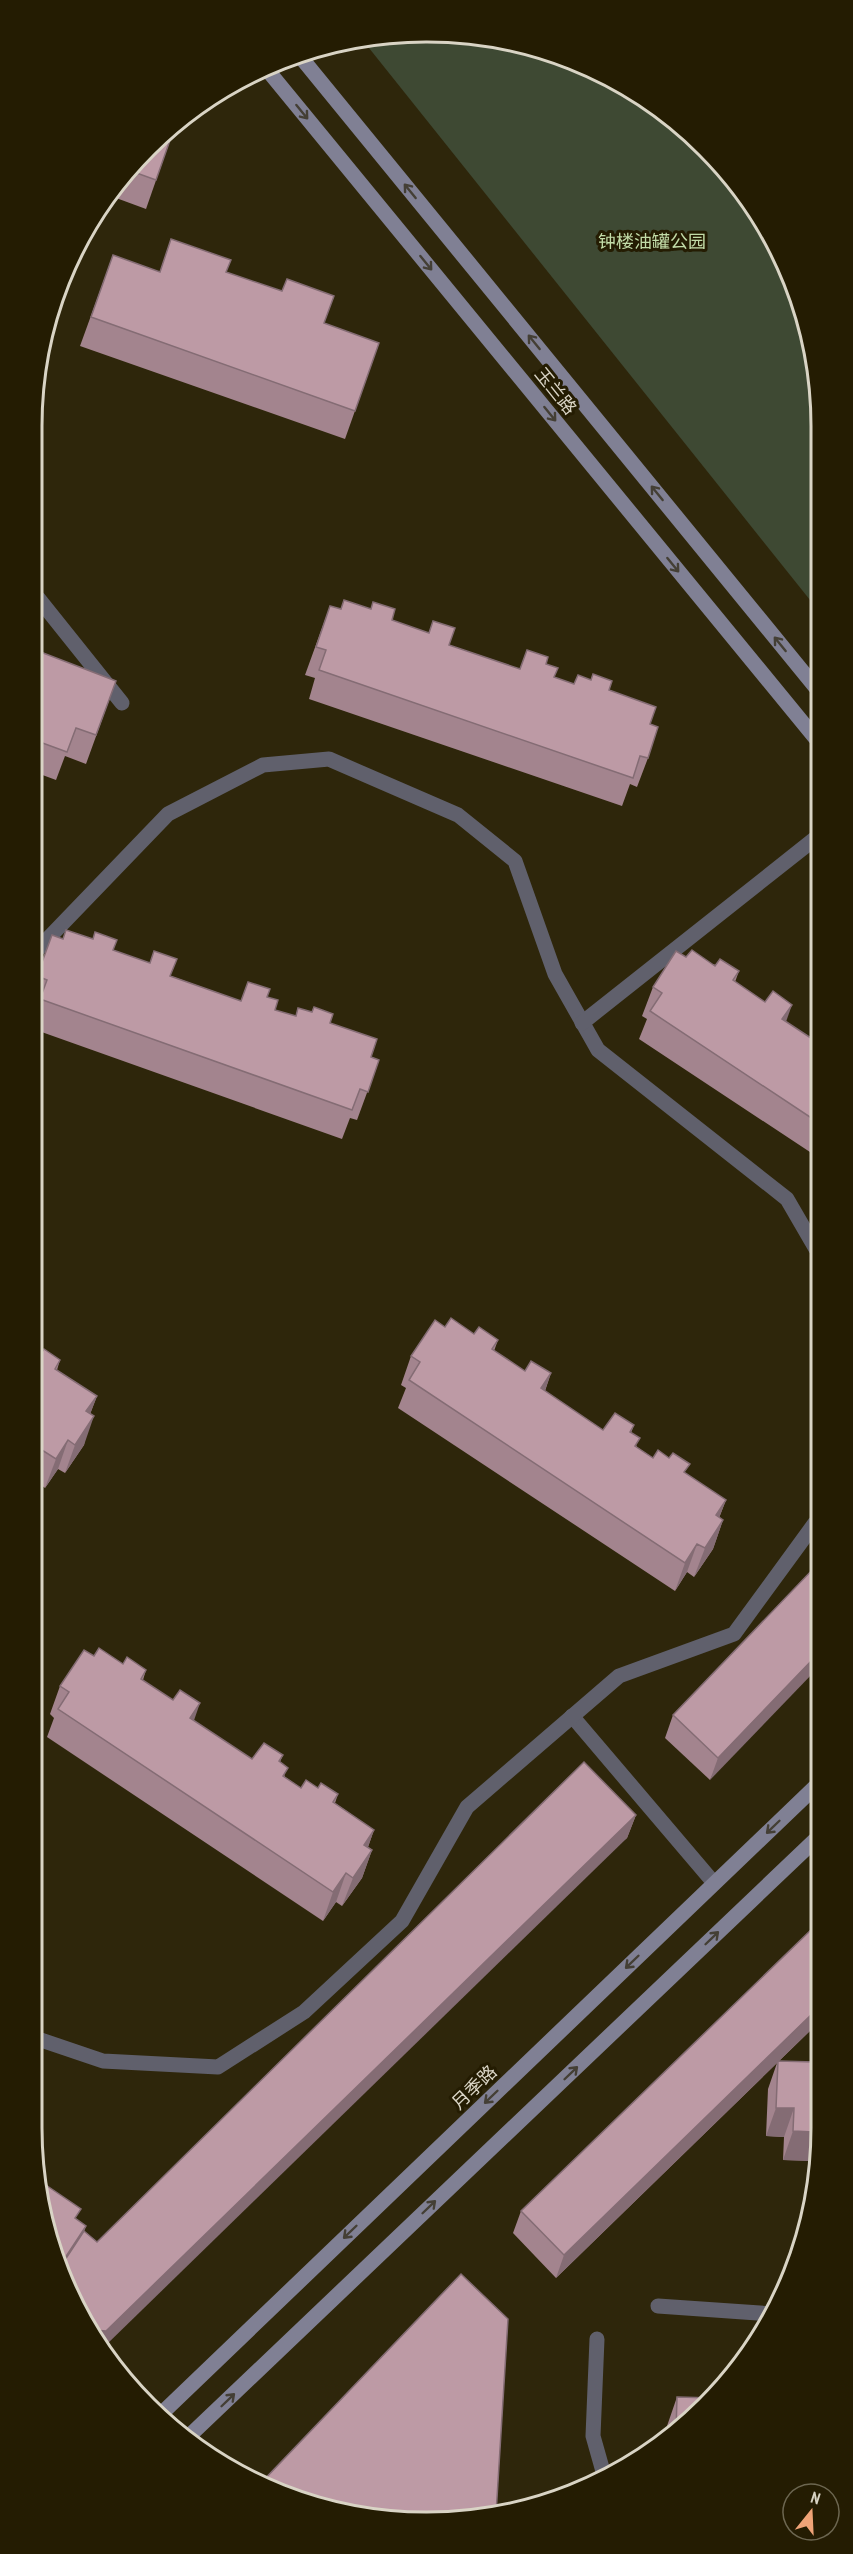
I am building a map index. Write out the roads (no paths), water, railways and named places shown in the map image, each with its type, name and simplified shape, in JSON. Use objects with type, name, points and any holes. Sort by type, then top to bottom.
[{"type":"street","name":"玉兰路","points":[[304,62],[811,682]]},
{"type":"street","name":"玉兰路","points":[[271,75],[811,733]]},
{"type":"street","name":"月季路","points":[[166,2410],[811,1791]]},
{"type":"street","points":[[192,2433],[811,1844]]},
{"type":"lane","points":[[42,603],[122,703]]},
{"type":"lane","points":[[42,945],[168,814],[263,765],[330,759],[458,815],[515,861],[555,974],[598,1050],[787,1199],[811,1240]]},
{"type":"lane","points":[[582,1023],[811,842]]},
{"type":"lane","points":[[42,2040],[103,2061],[218,2067],[304,2012],[402,1921],[467,1807],[619,1676],[734,1634],[811,1528]]},
{"type":"lane","points":[[572,1716],[714,1883]]},
{"type":"lane","points":[[658,2306],[763,2313]]},
{"type":"lane","points":[[597,2339],[593,2436],[602,2469]]},
{"type":"park label","name":"钟楼油罐公园","points":[[652,241]]}]
